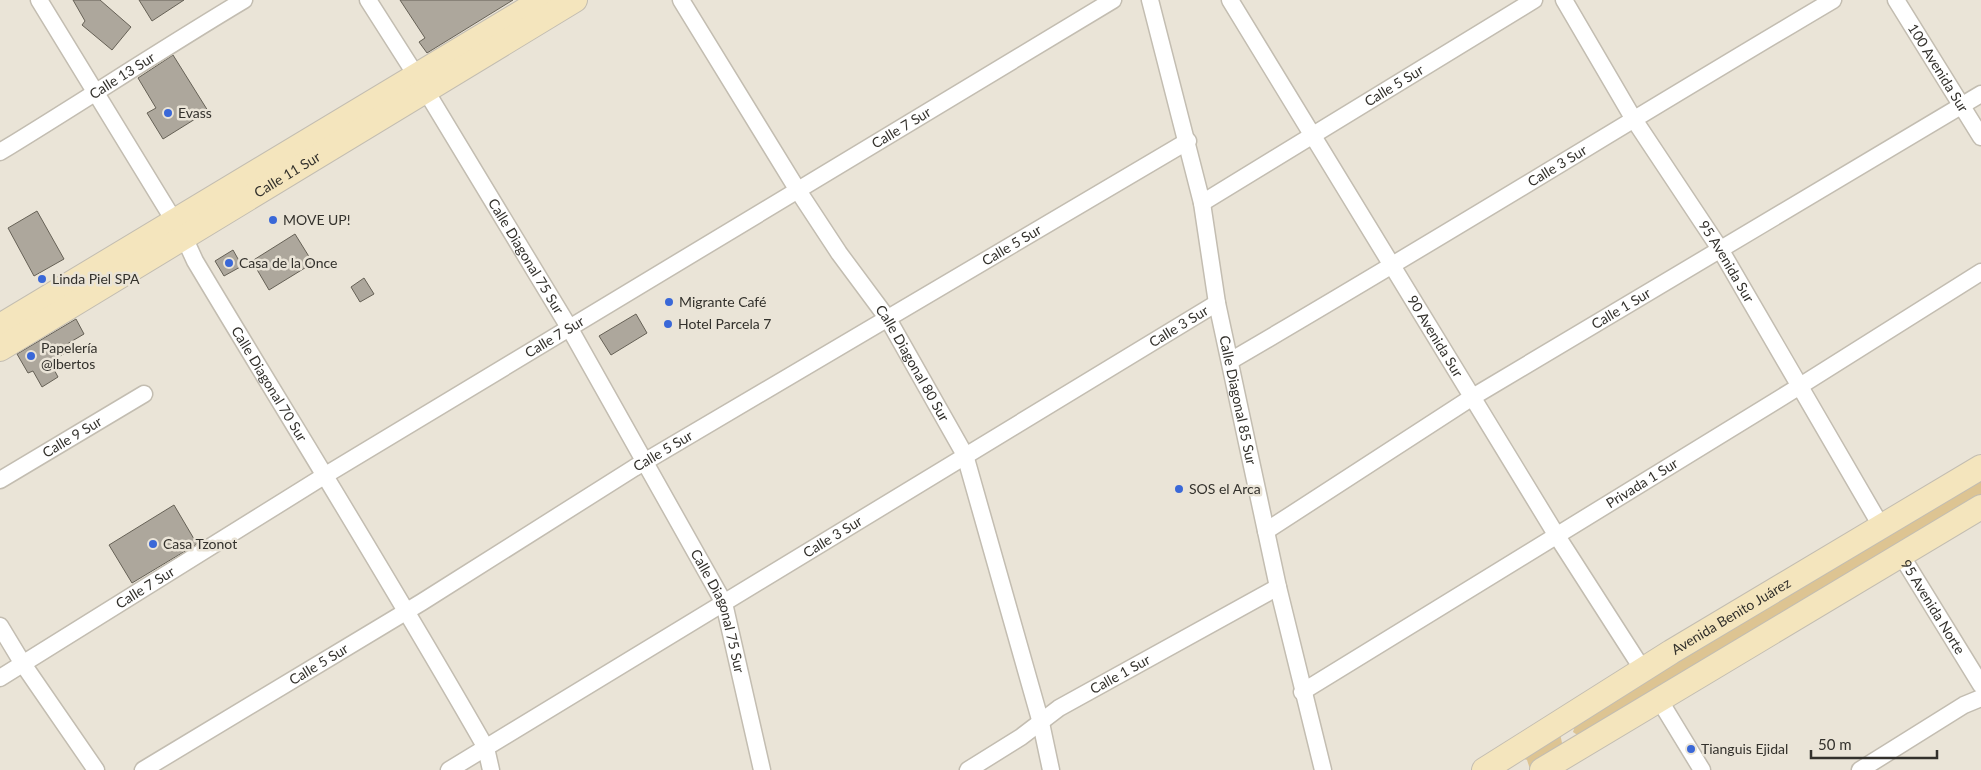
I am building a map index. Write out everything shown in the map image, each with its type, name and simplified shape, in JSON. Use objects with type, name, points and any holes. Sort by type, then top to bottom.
[{"type":"main road","name":"Calle 11 Sur","points":[[0,349],[179,229],[420,83],[542,0]]},
{"type":"main road","name":"Calle 11 Sur","points":[[420,83],[575,0]]},
{"type":"main road","name":"Calle 11 Sur","points":[[0,326],[179,229]]},
{"type":"main road","name":"Avenida Benito Juárez","points":[[1484,770],[1513,764],[1572,715],[1643,670],[1981,467]]},
{"type":"main road","points":[[1542,770],[1981,507]]},
{"type":"main road","points":[[1572,715],[1566,733],[1569,738],[1586,742]]},
{"type":"street","name":"Calle Diagonal 70 Sur","points":[[39,0],[95,95],[179,229],[195,261],[324,476],[408,610],[486,748],[491,770]]},
{"type":"street","name":"Calle 13 Sur","points":[[0,152],[95,95],[164,48],[244,0]]},
{"type":"street","name":"Calle Diagonal 75 Sur","points":[[368,0],[570,329],[647,462],[724,602],[762,770]]},
{"type":"street","name":"Calle Diagonal 80 Sur","points":[[681,0],[797,189],[839,253],[888,319],[966,455],[1041,723],[1051,770]]},
{"type":"street","name":"Calle 7 Sur","points":[[0,678],[324,476],[1112,0]]},
{"type":"street","name":"Calle Diagonal 85 Sur","points":[[1150,0],[1188,141],[1202,203],[1217,303],[1278,587],[1302,692],[1323,770]]},
{"type":"street","name":"90 Avenida Sur","points":[[1230,0],[1314,135],[1471,398],[1643,670]]},
{"type":"street","name":"Calle 5 Sur","points":[[1202,203],[1534,0]]},
{"type":"street","name":"95 Avenida Sur","points":[[1564,0],[1633,118],[1720,250],[1881,526]]},
{"type":"street","name":"Calle 3 Sur","points":[[1230,361],[1392,266],[1633,118],[1833,0]]},
{"type":"street","name":"100 Avenida Sur","points":[[1896,0],[1981,136]]},
{"type":"street","name":"Calle 1 Sur","points":[[1266,531],[1471,398],[1981,94]]},
{"type":"street","name":"Calle 5 Sur","points":[[143,770],[408,610],[647,462],[1188,141]]},
{"type":"street","name":"Privada 1 Sur","points":[[1302,692],[1800,386],[1981,272]]},
{"type":"street","name":"Calle 3 Sur","points":[[449,770],[1217,303]]},
{"type":"street","name":"Calle 9 Sur","points":[[0,480],[144,394]]},
{"type":"street","name":"95 Avenida Norte","points":[[1901,555],[1981,685]]},
{"type":"street","name":"Calle 1 Sur","points":[[968,770],[1041,723],[1059,708],[1278,587]]},
{"type":"street","points":[[0,626],[23,664],[96,770]]},
{"type":"street","points":[[1860,770],[1964,705],[1981,698]]},
{"type":"street","points":[[1660,701],[1702,770]]},
{"type":"shaded area","points":[[1981,479],[1981,495],[1579,736],[1573,732],[1576,722]]},
{"type":"shaded area","points":[[1560,733],[1562,743],[1566,746],[1530,769],[1527,760],[1522,758]]},
{"type":"building","points":[[73,0],[100,0],[131,27],[112,50],[82,25],[85,21]]},
{"type":"building","points":[[139,0],[184,0],[152,21]]},
{"type":"building","points":[[400,0],[513,0],[427,53],[419,42],[425,38]]},
{"type":"building","points":[[173,55],[208,111],[163,139],[147,113],[156,108],[138,78]]},
{"type":"building","points":[[37,211],[64,259],[34,276],[8,228]]},
{"type":"building","points":[[295,234],[313,263],[269,290],[252,261]]},
{"type":"building","name":"Casa de la Once","points":[[233,250],[242,266],[224,276],[215,261]]},
{"type":"building","points":[[364,278],[374,294],[360,302],[351,287]]},
{"type":"building","points":[[636,314],[647,333],[611,355],[599,336]]},
{"type":"building","points":[[76,319],[84,334],[62,347],[65,353],[50,362],[58,377],[42,387],[33,371],[28,373],[17,354]]},
{"type":"building","name":"Casa Tzonot","points":[[174,505],[197,544],[132,583],[109,545]]},
{"type":"place","name":"Evass","points":[[168,113]]},
{"type":"place","name":"MOVE UP!","points":[[273,220]]},
{"type":"place","name":"Casa de la Once","points":[[229,263]]},
{"type":"place","name":"Linda Piel SPA","points":[[42,279]]},
{"type":"place","name":"Migrante Café","points":[[669,302]]},
{"type":"place","name":"Hotel Parcela 7","points":[[668,324]]},
{"type":"place","name":"Papelería @lbertos","points":[[31,356]]},
{"type":"place","name":"SOS el Arca","points":[[1179,489]]},
{"type":"place","name":"Casa Tzonot","points":[[153,544]]},
{"type":"place","name":"Tianguis Ejidal","points":[[1691,749]]}]
